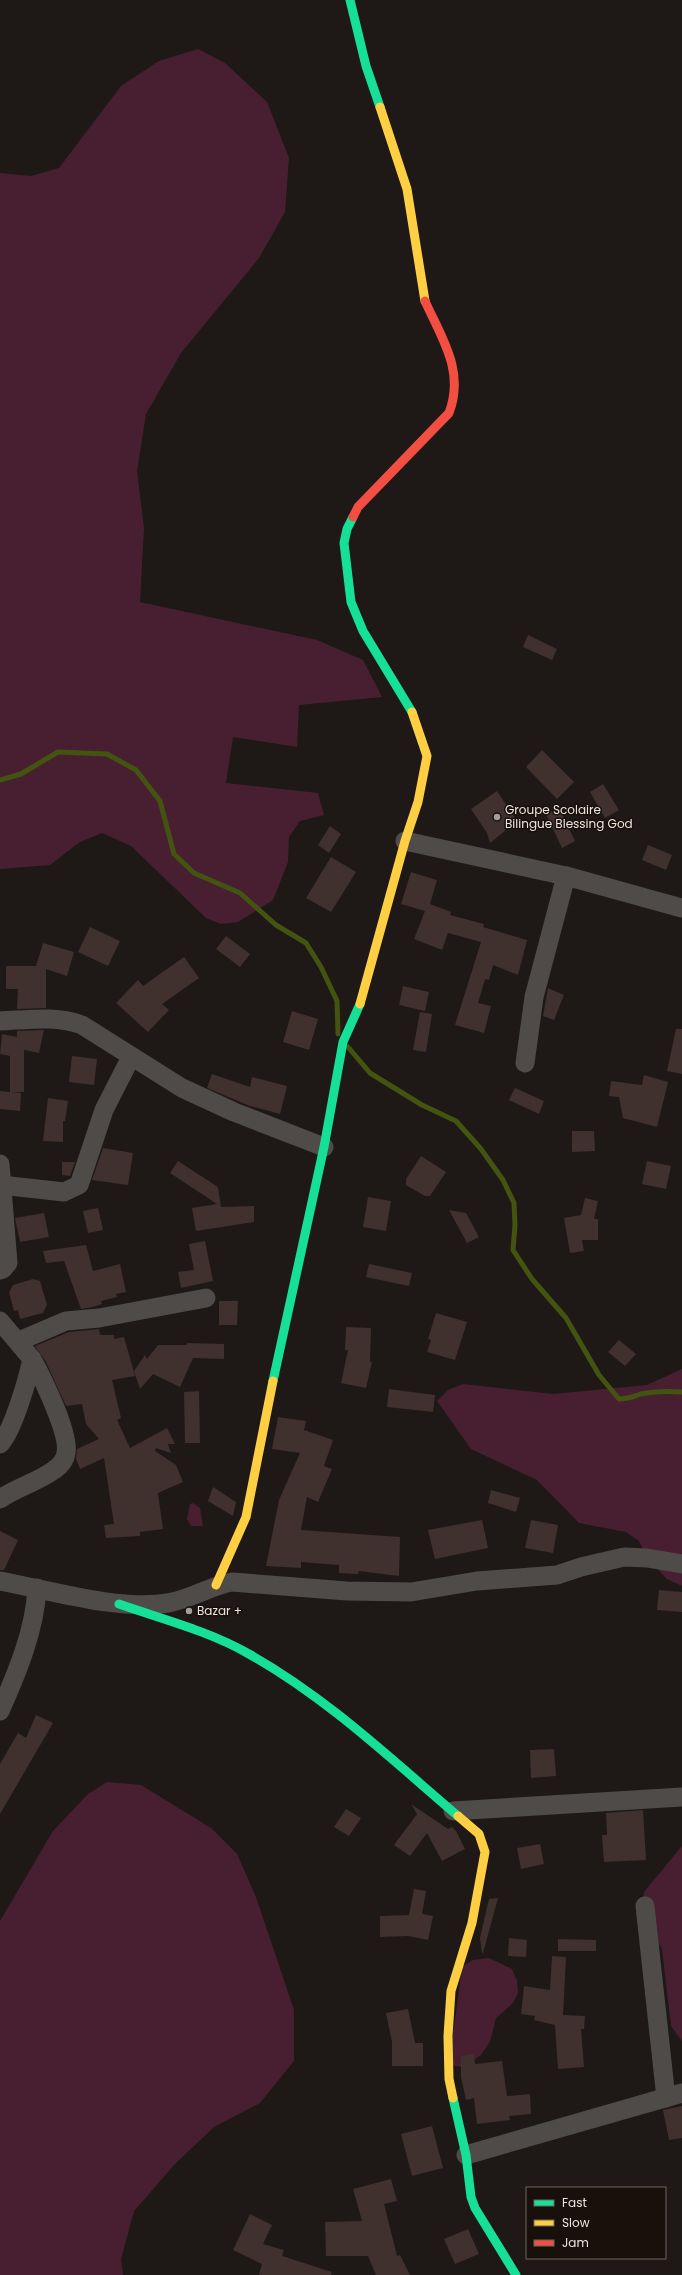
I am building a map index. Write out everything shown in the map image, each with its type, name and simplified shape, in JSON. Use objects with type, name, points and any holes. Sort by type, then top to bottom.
[{"type":"street","points":[[216,1585],[246,1517],[267,1407],[324,1147],[343,1042],[362,1000],[405,841],[418,802],[427,756],[411,707],[363,631],[350,602],[344,543],[348,529],[358,507],[449,413],[454,400],[456,380],[451,358],[423,296],[407,189],[366,66],[350,0]]},
{"type":"street","points":[[405,841],[566,876],[682,908]]},
{"type":"street","points":[[525,1063],[532,1004],[566,876]]},
{"type":"street","points":[[0,1021],[71,1020],[82,1025],[182,1088],[234,1112],[324,1147]]},
{"type":"street","points":[[2,1185],[64,1192],[79,1185],[104,1110],[131,1057]]},
{"type":"street","points":[[0,1164],[8,1263],[4,1269],[0,1270]]},
{"type":"street","points":[[19,1342],[66,1321],[99,1318],[206,1298]]},
{"type":"street","points":[[0,1321],[32,1358],[45,1383],[66,1442],[67,1453],[64,1462],[54,1470],[0,1499]]},
{"type":"street","points":[[0,1444],[6,1437],[12,1424],[32,1358]]},
{"type":"street","points":[[119,1604],[168,1603],[199,1594],[216,1585],[248,1582],[347,1591],[411,1592],[477,1581],[557,1575],[624,1557],[647,1558],[682,1564]]},
{"type":"street","points":[[0,1581],[119,1604],[217,1639],[248,1653],[280,1672],[345,1720],[479,1834],[485,1852],[472,1923],[451,1991],[448,2036],[449,2079],[466,2155],[475,2208],[516,2275]]},
{"type":"street","points":[[0,1711],[12,1684],[32,1623],[37,1588]]},
{"type":"street","points":[[453,1811],[682,1797]]},
{"type":"street","points":[[466,2155],[674,2096],[645,1906]]},
{"type":"shaded area","points":[[198,49],[225,63],[267,102],[289,158],[285,212],[259,258],[181,353],[146,414],[137,471],[144,528],[140,602],[317,640],[363,660],[382,697],[299,705],[297,747],[233,737],[226,783],[318,793],[324,815],[300,821],[289,837],[288,862],[273,900],[238,922],[221,924],[206,918],[131,846],[102,833],[80,842],[50,865],[0,869],[0,173],[31,176],[59,168],[121,86],[159,61]]},
{"type":"shaded area","points":[[682,1369],[682,1586],[667,1579],[647,1558],[639,1541],[626,1532],[579,1523],[537,1480],[471,1449],[437,1401],[448,1390],[463,1384],[553,1394],[647,1385]]},
{"type":"shaded area","points":[[193,1503],[200,1508],[203,1526],[191,1526],[187,1519],[190,1504]]},
{"type":"shaded area","points":[[107,1782],[141,1785],[211,1828],[237,1854],[256,1897],[294,2010],[294,2061],[260,2103],[214,2127],[175,2164],[134,2211],[121,2259],[123,2275],[0,2275],[0,1921],[53,1831],[88,1794]]},
{"type":"shaded area","points":[[682,1846],[682,2041],[671,2026],[662,1949],[642,1908],[644,1892]]},
{"type":"shaded area","points":[[489,1958],[512,1969],[517,1981],[518,1993],[513,2003],[496,2018],[490,2042],[480,2056],[462,2067],[449,2065],[462,1967],[473,1960]]},
{"type":"building","points":[[528,635],[557,649],[552,660],[523,647]]},
{"type":"building","points":[[542,750],[574,782],[557,799],[526,767]]},
{"type":"building","points":[[603,784],[619,810],[605,818],[590,792]]},
{"type":"building","points":[[497,791],[517,821],[490,843],[487,833],[471,809]]},
{"type":"building","points":[[559,808],[575,841],[562,848],[546,814]]},
{"type":"building","points":[[330,826],[341,834],[329,853],[318,845]]},
{"type":"building","points":[[648,845],[672,855],[666,870],[642,860]]},
{"type":"building","points":[[331,857],[356,872],[331,912],[306,898]]},
{"type":"building","points":[[411,872],[437,880],[430,904],[451,912],[450,915],[484,924],[483,927],[527,940],[518,975],[493,965],[489,980],[485,979],[478,1003],[491,1006],[484,1033],[455,1025],[481,942],[448,933],[442,950],[414,939],[425,911],[401,904]]},
{"type":"building","points":[[90,927],[120,941],[108,966],[78,952]]},
{"type":"building","points":[[226,936],[250,954],[240,967],[216,949]]},
{"type":"building","points":[[43,943],[74,952],[67,976],[46,969],[46,1008],[17,1009],[18,989],[6,989],[6,966],[36,966]]},
{"type":"building","points":[[184,957],[199,978],[162,1004],[169,1010],[148,1032],[116,1003],[138,980],[143,986]]},
{"type":"building","points":[[403,986],[429,992],[425,1011],[399,1005]]},
{"type":"building","points":[[548,988],[564,995],[554,1020],[543,1016]]},
{"type":"building","points":[[292,1011],[318,1019],[309,1050],[283,1042]]},
{"type":"building","points":[[420,1012],[432,1014],[426,1052],[413,1050]]},
{"type":"building","points":[[676,1029],[682,1029],[682,1074],[667,1071]]},
{"type":"building","points":[[44,1030],[39,1053],[24,1050],[24,1092],[12,1092],[21,1093],[20,1111],[0,1109],[0,1091],[10,1092],[10,1056],[0,1054],[2,1034],[17,1037],[17,1031]]},
{"type":"building","points":[[72,1056],[97,1059],[94,1085],[69,1082]]},
{"type":"building","points":[[212,1074],[250,1087],[252,1077],[287,1086],[280,1114],[250,1106],[207,1088]]},
{"type":"building","points":[[644,1075],[668,1082],[657,1127],[623,1118],[619,1097],[609,1096],[611,1081],[642,1085]]},
{"type":"building","points":[[515,1088],[544,1101],[539,1114],[509,1100]]},
{"type":"building","points":[[48,1098],[68,1101],[65,1121],[63,1121],[63,1142],[43,1141]]},
{"type":"building","points":[[572,1131],[594,1131],[595,1151],[572,1152]]},
{"type":"building","points":[[103,1148],[133,1153],[128,1185],[92,1180]]},
{"type":"building","points":[[421,1156],[446,1172],[430,1196],[425,1196],[406,1185],[406,1179]]},
{"type":"building","points":[[178,1161],[218,1187],[221,1207],[254,1206],[254,1222],[196,1231],[192,1208],[217,1204],[170,1173]]},
{"type":"building","points":[[647,1161],[671,1166],[666,1189],[642,1184]]},
{"type":"building","points":[[62,1162],[75,1162],[70,1176],[62,1175]]},
{"type":"building","points":[[368,1197],[391,1201],[386,1231],[363,1227]]},
{"type":"building","points":[[585,1198],[598,1201],[594,1219],[598,1219],[598,1240],[582,1240],[584,1251],[570,1253],[564,1218],[581,1215]]},
{"type":"building","points":[[98,1208],[103,1230],[88,1233],[83,1211]]},
{"type":"building","points":[[449,1210],[466,1213],[479,1237],[467,1243]]},
{"type":"building","points":[[44,1213],[49,1237],[20,1242],[15,1218]]},
{"type":"building","points":[[205,1241],[213,1281],[181,1288],[178,1272],[194,1270],[189,1244]]},
{"type":"building","points":[[86,1245],[93,1271],[120,1264],[126,1292],[116,1294],[117,1297],[101,1301],[102,1304],[81,1309],[64,1261],[46,1263],[43,1251]]},
{"type":"building","points":[[369,1264],[412,1273],[409,1286],[366,1277]]},
{"type":"building","points":[[33,1279],[40,1281],[47,1305],[43,1313],[20,1319],[18,1310],[14,1311],[9,1292],[13,1285]]},
{"type":"building","points":[[219,1301],[238,1301],[237,1325],[219,1325]]},
{"type":"building","points":[[436,1313],[467,1322],[455,1360],[427,1352],[431,1340],[428,1339]]},
{"type":"building","points":[[346,1327],[371,1328],[370,1362],[372,1362],[366,1388],[341,1383],[348,1350],[345,1350]]},
{"type":"building","points":[[99,1329],[100,1335],[114,1335],[114,1339],[124,1337],[135,1376],[112,1380],[121,1418],[117,1420],[130,1448],[167,1428],[175,1444],[168,1444],[171,1453],[156,1448],[155,1451],[176,1465],[183,1482],[158,1493],[163,1529],[140,1532],[140,1536],[106,1538],[104,1525],[114,1524],[104,1458],[80,1469],[76,1459],[77,1449],[99,1439],[86,1424],[82,1404],[66,1406],[46,1362],[35,1346],[69,1332]]},
{"type":"building","points":[[619,1340],[636,1354],[625,1366],[608,1352]]},
{"type":"building","points":[[187,1343],[224,1344],[224,1359],[193,1358],[180,1387],[153,1374],[140,1389],[134,1371],[145,1355],[147,1359],[158,1345],[187,1345]]},
{"type":"building","points":[[389,1389],[435,1395],[433,1412],[387,1407]]},
{"type":"building","points":[[199,1391],[200,1443],[185,1443],[184,1392]]},
{"type":"building","points":[[278,1417],[306,1421],[304,1430],[333,1440],[324,1466],[332,1469],[318,1502],[307,1497],[301,1530],[400,1537],[399,1576],[359,1571],[358,1574],[339,1573],[339,1565],[301,1562],[301,1568],[266,1566],[279,1500],[300,1453],[272,1449]]},
{"type":"building","points":[[213,1487],[236,1502],[233,1516],[208,1501]]},
{"type":"building","points":[[491,1490],[520,1498],[516,1512],[488,1503]]},
{"type":"building","points":[[482,1520],[488,1548],[435,1559],[428,1530]]},
{"type":"building","points":[[531,1520],[558,1525],[553,1553],[525,1548]]},
{"type":"building","points":[[0,1531],[18,1540],[4,1570],[0,1570]]},
{"type":"building","points":[[659,1590],[682,1592],[682,1612],[657,1610]]},
{"type":"building","points":[[36,1715],[53,1723],[0,1814],[0,1764],[18,1733],[26,1738]]},
{"type":"building","points":[[554,1749],[556,1776],[531,1778],[530,1750]]},
{"type":"building","points":[[411,1804],[448,1829],[452,1827],[456,1831],[465,1849],[442,1861],[427,1833],[410,1856],[394,1845],[417,1814]]},
{"type":"building","points":[[346,1809],[361,1818],[349,1836],[334,1827]]},
{"type":"building","points":[[643,1810],[646,1860],[604,1862],[602,1835],[607,1835],[606,1813]]},
{"type":"building","points":[[540,1844],[544,1864],[521,1869],[517,1848]]},
{"type":"building","points":[[414,1889],[426,1891],[422,1914],[433,1916],[428,1940],[408,1936],[380,1937],[380,1916],[409,1915]]},
{"type":"building","points":[[498,1898],[482,1953],[480,1938],[489,1899]]},
{"type":"building","points":[[509,1938],[527,1940],[526,1957],[508,1956]]},
{"type":"building","points":[[558,1939],[596,1940],[596,1951],[558,1951]]},
{"type":"building","points":[[552,1956],[566,1957],[563,2015],[585,2016],[584,2029],[581,2029],[584,2067],[558,2069],[555,2025],[534,2020],[535,2016],[521,2014],[524,1986],[550,1990]]},
{"type":"building","points":[[408,2009],[415,2043],[423,2043],[423,2066],[392,2066],[392,2042],[386,2013]]},
{"type":"building","points":[[474,2054],[475,2064],[502,2061],[507,2096],[530,2094],[531,2114],[509,2116],[510,2120],[477,2124],[474,2098],[466,2100],[461,2077],[461,2056]]},
{"type":"building","points":[[682,2106],[682,2138],[669,2140],[663,2110]]},
{"type":"building","points":[[432,2126],[443,2168],[412,2176],[401,2134]]},
{"type":"building","points":[[391,2179],[397,2201],[384,2204],[397,2256],[400,2255],[410,2275],[376,2275],[368,2256],[326,2256],[325,2222],[362,2221],[353,2189]]},
{"type":"building","points":[[250,2214],[272,2225],[263,2244],[284,2250],[282,2256],[332,2272],[331,2275],[259,2275],[262,2264],[233,2250]]},
{"type":"building","points":[[468,2229],[479,2254],[455,2264],[444,2239]]},
{"type":"waterway","points":[[0,780],[21,774],[58,752],[107,754],[136,770],[160,801],[174,854],[194,873],[240,893],[276,925],[306,943],[321,967],[337,1001],[338,1034]]},
{"type":"waterway","points":[[348,1047],[370,1073],[422,1105],[456,1121],[481,1149],[503,1180],[514,1203],[515,1225],[513,1250],[532,1279],[566,1318],[599,1375],[619,1399],[651,1392],[682,1392]]},
{"type":"traffic: fast","points":[[350,0],[366,66],[380,107]]},
{"type":"traffic: fast","points":[[353,517],[347,529],[344,543],[351,602],[363,631],[412,712]]},
{"type":"traffic: fast","points":[[273,1381],[324,1147],[343,1042],[360,1004]]},
{"type":"traffic: fast","points":[[119,1604],[185,1626],[218,1639],[249,1654],[277,1671],[305,1689],[331,1709],[383,1751],[458,1816]]},
{"type":"traffic: fast","points":[[453,2098],[466,2155],[471,2197],[475,2208],[516,2275]]},
{"type":"traffic: slow","points":[[380,107],[407,189],[425,301]]},
{"type":"traffic: slow","points":[[360,1004],[405,841],[418,802],[427,756],[412,712]]},
{"type":"traffic: slow","points":[[216,1585],[246,1517],[273,1381]]},
{"type":"traffic: slow","points":[[453,2098],[449,2079],[448,2036],[451,1991],[472,1923],[485,1852],[479,1834],[458,1816]]},
{"type":"traffic: jam","points":[[353,517],[358,507],[449,413],[453,398],[453,369],[444,342],[425,301]]},
{"type":"place","name":"Groupe Scolaire Bilingue Blessing God","points":[[497,817]]},
{"type":"place","name":"Bazar +","points":[[189,1611]]}]
